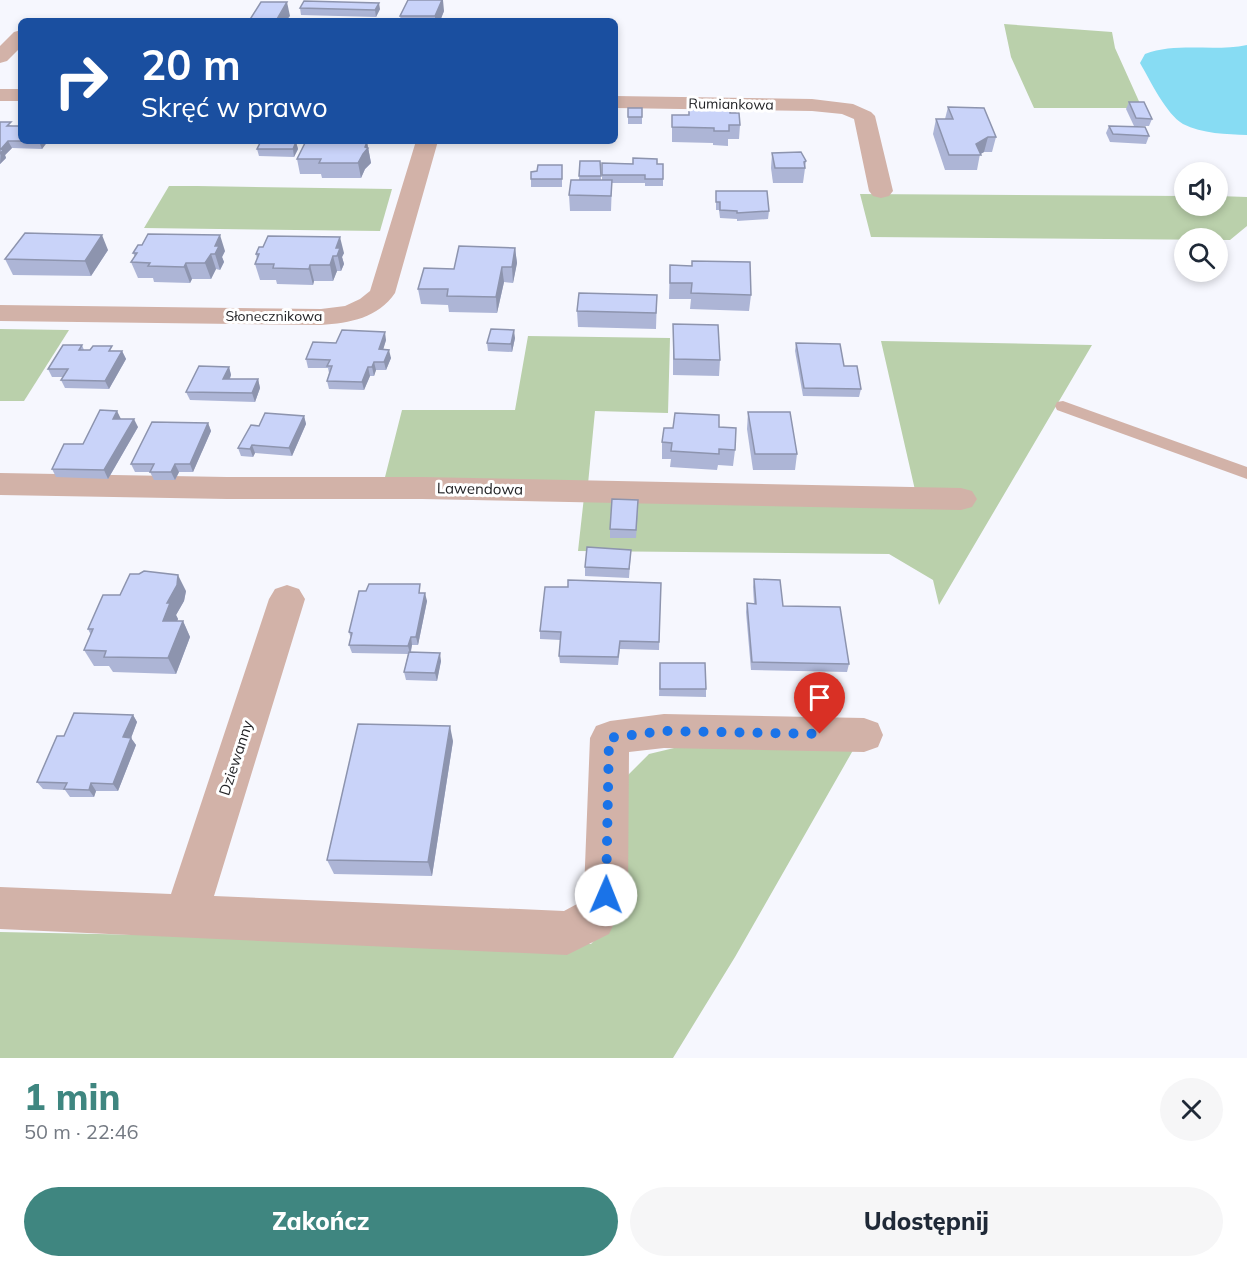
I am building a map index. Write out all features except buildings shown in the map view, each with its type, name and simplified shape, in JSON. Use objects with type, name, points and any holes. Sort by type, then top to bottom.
[{"type":"street","points":[[0,57],[18,39]]},
{"type":"street","points":[[0,95],[18,95]]},
{"type":"street","name":"Rumiankowa","points":[[618,102],[812,105],[846,108],[864,116],[881,191]]},
{"type":"street","name":"Słonecznikowa","points":[[0,313],[321,317],[365,309],[382,293],[426,144]]},
{"type":"street","name":"Lawendowa","points":[[0,484],[227,488],[422,488],[961,499]]},
{"type":"street","name":"Dziewanny","points":[[185,917],[287,598]]},
{"type":"street","points":[[0,908],[567,933],[593,919],[606,895],[609,738],[664,731],[864,735]]},
{"type":"lane","points":[[1063,406],[1247,473]]},
{"type":"green space","points":[[1004,24],[1112,32],[1115,48],[1142,108],[1034,108],[1011,57]]},
{"type":"green space","points":[[169,186],[392,189],[380,231],[144,228]]},
{"type":"green space","points":[[860,194],[1174,196],[1174,216],[1228,216],[1228,196],[1247,197],[1247,226],[1230,240],[1228,240],[1228,228],[1174,228],[1174,240],[871,237]]},
{"type":"green space","points":[[0,329],[69,330],[24,401],[0,401]]},
{"type":"green space","points":[[528,336],[670,338],[668,413],[595,411],[588,484],[384,481],[402,410],[515,410]]},
{"type":"green space","points":[[881,341],[1092,345],[939,605],[933,580],[889,554],[578,551],[584,497],[915,490]]},
{"type":"green space","points":[[695,743],[856,745],[735,957],[673,1058],[0,1058],[0,932],[591,944],[623,909],[627,776],[649,754]]},
{"type":"water","points":[[1247,45],[1247,135],[1206,132],[1183,124],[1165,105],[1140,63],[1145,54],[1157,50]]},
{"type":"route","points":[[606,895],[609,738],[664,731],[820,734]]}]
